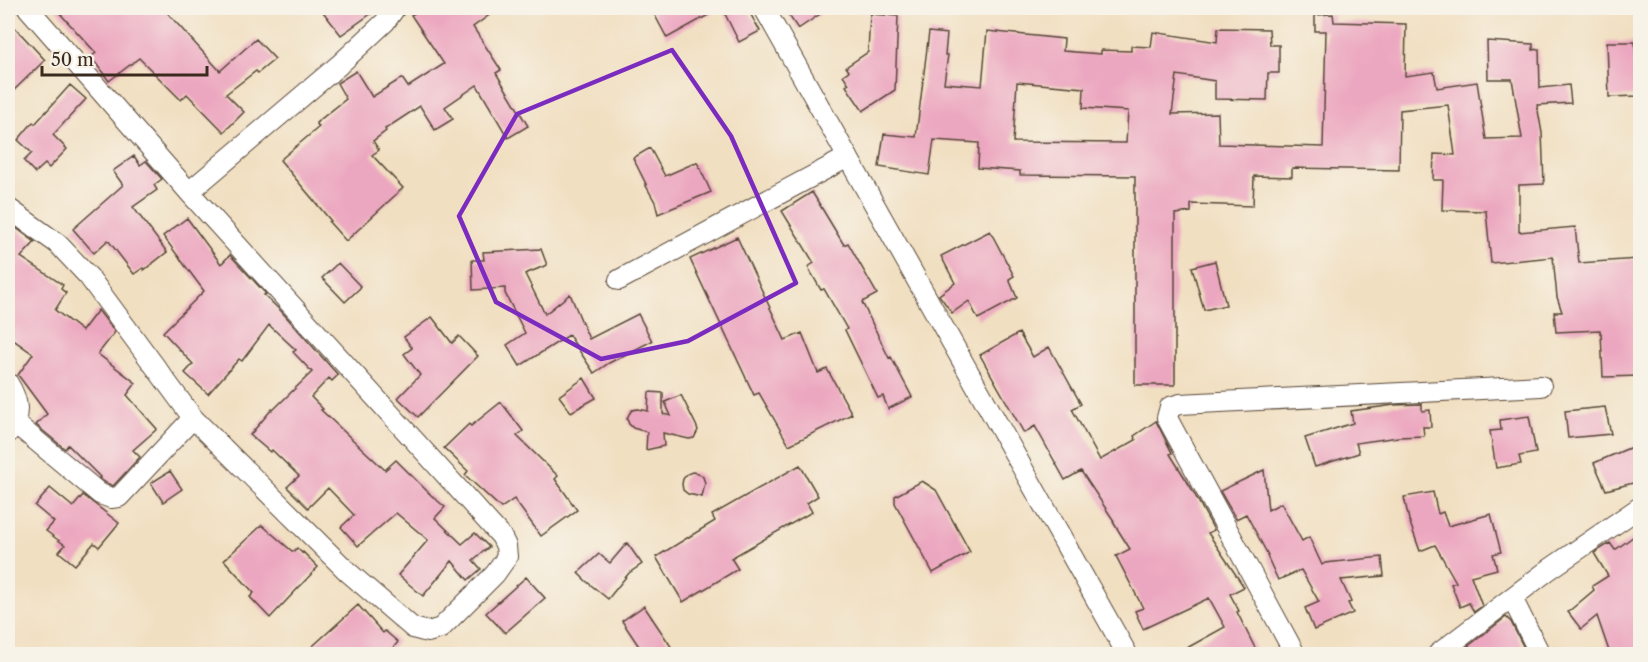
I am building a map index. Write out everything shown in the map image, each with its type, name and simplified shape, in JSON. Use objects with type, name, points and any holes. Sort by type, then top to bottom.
[{"type":"street","points":[[8,208],[58,244],[89,277],[193,418],[348,572],[413,628],[428,632],[441,628],[495,574],[507,556],[506,546],[501,536],[189,192],[28,8]]},
{"type":"street","points":[[189,192],[339,64],[385,22],[395,8]]},
{"type":"street","points":[[764,8],[1127,654]]},
{"type":"street","points":[[619,280],[848,157]]},
{"type":"street","points":[[8,383],[16,402],[17,411],[11,428],[100,494],[111,498],[118,497],[193,418]]},
{"type":"street","points":[[1295,654],[1167,418],[1170,407],[1180,404],[1541,386]]},
{"type":"street","points":[[1438,654],[1547,571],[1641,507]]},
{"type":"street","points":[[1512,598],[1540,654]]},
{"type":"highlighted area","points":[[672,50],[731,136],[796,283],[688,341],[601,359],[496,302],[459,216],[517,114]]},
{"type":"building","points":[[55,8],[163,8],[220,71],[256,39],[275,59],[226,94],[244,112],[224,132],[187,94],[181,100],[139,58],[109,81],[91,57],[96,53]]},
{"type":"building","points":[[320,8],[379,8],[341,35]]},
{"type":"building","points":[[423,8],[499,8],[473,27],[501,70],[496,73],[528,126],[508,138],[477,85],[445,107],[453,119],[435,130],[420,106],[385,129],[386,131],[373,141],[379,150],[372,155],[403,188],[346,241],[280,160],[319,127],[316,123],[346,99],[337,83],[356,71],[372,97],[402,78],[408,87],[444,64],[411,15]]},
{"type":"building","points":[[651,8],[721,8],[667,38]]},
{"type":"building","points":[[722,8],[747,8],[760,31],[739,42]]},
{"type":"building","points":[[784,8],[829,8],[798,29]]},
{"type":"building","points":[[870,14],[898,16],[895,90],[863,111],[846,86],[849,84],[843,75],[849,71],[846,67],[868,52]]},
{"type":"building","points":[[1333,14],[1334,22],[1406,24],[1405,76],[1434,72],[1437,88],[1477,82],[1486,139],[1522,138],[1512,79],[1488,79],[1487,41],[1533,44],[1533,50],[1539,49],[1540,88],[1569,85],[1571,103],[1537,105],[1542,133],[1544,184],[1519,185],[1519,232],[1575,227],[1579,263],[1638,259],[1641,289],[1641,376],[1603,377],[1600,330],[1556,332],[1554,312],[1562,312],[1557,297],[1553,257],[1491,263],[1486,211],[1442,210],[1443,180],[1433,180],[1434,154],[1455,155],[1448,105],[1400,110],[1399,170],[1292,168],[1292,177],[1254,176],[1253,206],[1191,204],[1191,212],[1175,214],[1175,385],[1135,385],[1135,176],[1020,175],[1020,171],[978,168],[979,143],[934,140],[929,175],[879,167],[884,134],[916,137],[929,32],[947,34],[945,55],[948,55],[944,83],[982,86],[987,31],[1064,39],[1063,51],[1101,54],[1101,50],[1131,51],[1131,46],[1151,47],[1153,32],[1217,42],[1218,28],[1269,29],[1270,45],[1279,45],[1279,73],[1268,73],[1267,100],[1215,99],[1215,81],[1177,75],[1172,114],[1218,113],[1219,144],[1323,147],[1326,31],[1315,31],[1315,15]],"holes":[[[1017,82],[1084,88],[1083,108],[1128,111],[1126,143],[1013,142]]]},
{"type":"building","points":[[8,20],[45,60],[8,96]]},
{"type":"building","points":[[1607,42],[1635,42],[1638,96],[1609,97]]},
{"type":"building","points":[[70,85],[86,99],[53,135],[67,149],[49,168],[45,164],[35,173],[24,161],[32,153],[18,140]]},
{"type":"building","points":[[650,148],[665,176],[697,162],[711,192],[658,214],[655,202],[633,158]]},
{"type":"building","points":[[134,156],[140,165],[146,161],[162,179],[154,185],[157,190],[133,207],[167,252],[144,270],[143,268],[134,274],[108,240],[94,253],[73,229],[123,185],[113,171]]},
{"type":"building","points":[[812,192],[844,245],[848,243],[877,294],[862,302],[889,358],[891,357],[912,397],[888,409],[883,396],[878,398],[845,330],[847,329],[824,289],[821,290],[808,267],[814,263],[782,211]]},
{"type":"building","points":[[187,218],[221,264],[230,255],[338,375],[332,381],[329,378],[311,397],[323,409],[321,410],[385,470],[396,460],[445,507],[435,518],[462,544],[475,533],[489,547],[473,560],[481,569],[468,580],[452,561],[423,596],[398,575],[428,540],[396,513],[358,546],[341,527],[354,515],[328,488],[308,508],[287,487],[299,476],[272,450],[270,452],[250,435],[272,409],[312,372],[293,352],[296,350],[269,325],[242,361],[239,359],[208,394],[185,373],[193,364],[163,332],[204,291],[163,236]]},
{"type":"building","points":[[8,222],[35,242],[21,257],[63,285],[61,289],[66,293],[55,310],[82,331],[98,310],[115,332],[98,354],[136,383],[127,395],[157,429],[133,450],[140,457],[113,486],[99,478],[68,445],[65,449],[36,425],[47,414],[18,375],[33,354],[8,336]]},
{"type":"building","points":[[990,231],[1014,276],[1009,279],[1017,298],[978,319],[969,301],[952,313],[939,295],[955,283],[941,256]]},
{"type":"building","points":[[737,237],[785,340],[802,333],[818,373],[827,369],[852,414],[789,445],[759,393],[754,395],[690,259]]},
{"type":"building","points":[[541,249],[547,265],[525,274],[545,314],[570,294],[589,339],[638,314],[652,341],[594,373],[569,335],[520,366],[507,345],[525,333],[505,293],[505,288],[473,290],[472,260],[484,260],[483,252]]},
{"type":"building","points":[[1215,261],[1226,305],[1204,310],[1192,267]]},
{"type":"building","points":[[338,263],[361,287],[345,302],[322,278]]},
{"type":"building","points":[[432,317],[452,343],[459,336],[478,356],[418,417],[398,398],[420,375],[404,354],[412,348],[404,337]]},
{"type":"building","points":[[1019,333],[1033,357],[1049,347],[1081,404],[1072,409],[1100,460],[1136,440],[1134,436],[1156,421],[1172,453],[1170,454],[1214,530],[1208,533],[1244,587],[1230,594],[1258,654],[1176,654],[1225,627],[1209,598],[1143,629],[1135,611],[1143,608],[1116,556],[1130,549],[1114,521],[1081,471],[1065,480],[1035,426],[1024,433],[980,355]]},
{"type":"building","points":[[584,378],[596,398],[571,412],[559,396]]},
{"type":"building","points":[[649,392],[663,393],[663,414],[671,416],[665,402],[681,395],[698,430],[694,438],[663,433],[664,446],[646,450],[647,432],[633,428],[627,419],[632,410],[648,411]]},
{"type":"building","points":[[501,402],[523,431],[517,436],[558,476],[555,479],[577,510],[541,536],[514,499],[501,508],[465,475],[468,471],[444,448],[469,424],[471,426]]},
{"type":"building","points":[[1422,404],[1422,411],[1430,410],[1431,427],[1423,427],[1424,436],[1356,443],[1359,453],[1315,467],[1305,438],[1353,423],[1351,411]]},
{"type":"building","points":[[1605,407],[1611,434],[1568,438],[1565,411]]},
{"type":"building","points":[[1529,416],[1536,453],[1519,456],[1521,464],[1496,468],[1490,431],[1501,430],[1500,420]]},
{"type":"building","points":[[1641,443],[1641,481],[1606,490],[1594,463]]},
{"type":"building","points":[[800,465],[818,496],[807,503],[812,512],[731,558],[738,569],[683,602],[656,557],[715,521],[712,515]]},
{"type":"building","points":[[1264,470],[1268,510],[1281,503],[1302,541],[1309,537],[1322,565],[1382,557],[1384,576],[1341,580],[1351,602],[1348,603],[1353,613],[1314,630],[1305,608],[1319,602],[1301,570],[1278,580],[1268,555],[1246,514],[1236,519],[1220,491]]},
{"type":"building","points":[[170,471],[182,489],[163,502],[151,483]]},
{"type":"building","points":[[692,472],[703,477],[705,483],[702,497],[688,494],[683,490],[683,479]]},
{"type":"building","points":[[922,481],[936,490],[970,552],[933,573],[895,503],[895,496]]},
{"type":"building","points":[[50,488],[73,507],[83,495],[119,523],[99,547],[94,543],[75,565],[59,552],[65,545],[46,531],[54,522],[35,506]]},
{"type":"building","points":[[1433,492],[1438,514],[1443,512],[1448,526],[1491,514],[1501,552],[1493,554],[1497,569],[1471,576],[1482,606],[1474,612],[1469,603],[1460,607],[1451,584],[1456,582],[1435,545],[1420,551],[1409,520],[1404,497]]},
{"type":"building","points":[[262,525],[293,552],[297,548],[303,552],[318,567],[270,618],[250,597],[254,593],[224,560]]},
{"type":"building","points":[[1641,531],[1641,654],[1610,654],[1597,616],[1581,629],[1568,612],[1594,590],[1592,586],[1608,576],[1594,553],[1610,543],[1615,550]]},
{"type":"building","points":[[627,543],[642,564],[629,573],[608,599],[578,573],[599,554],[610,563]]},
{"type":"building","points":[[526,577],[545,598],[505,633],[486,613]]},
{"type":"building","points":[[358,605],[383,633],[385,631],[398,642],[388,654],[304,654]]},
{"type":"building","points":[[644,606],[676,654],[644,654],[622,621]]},
{"type":"building","points":[[1506,617],[1511,622],[1527,654],[1458,654]]}]
